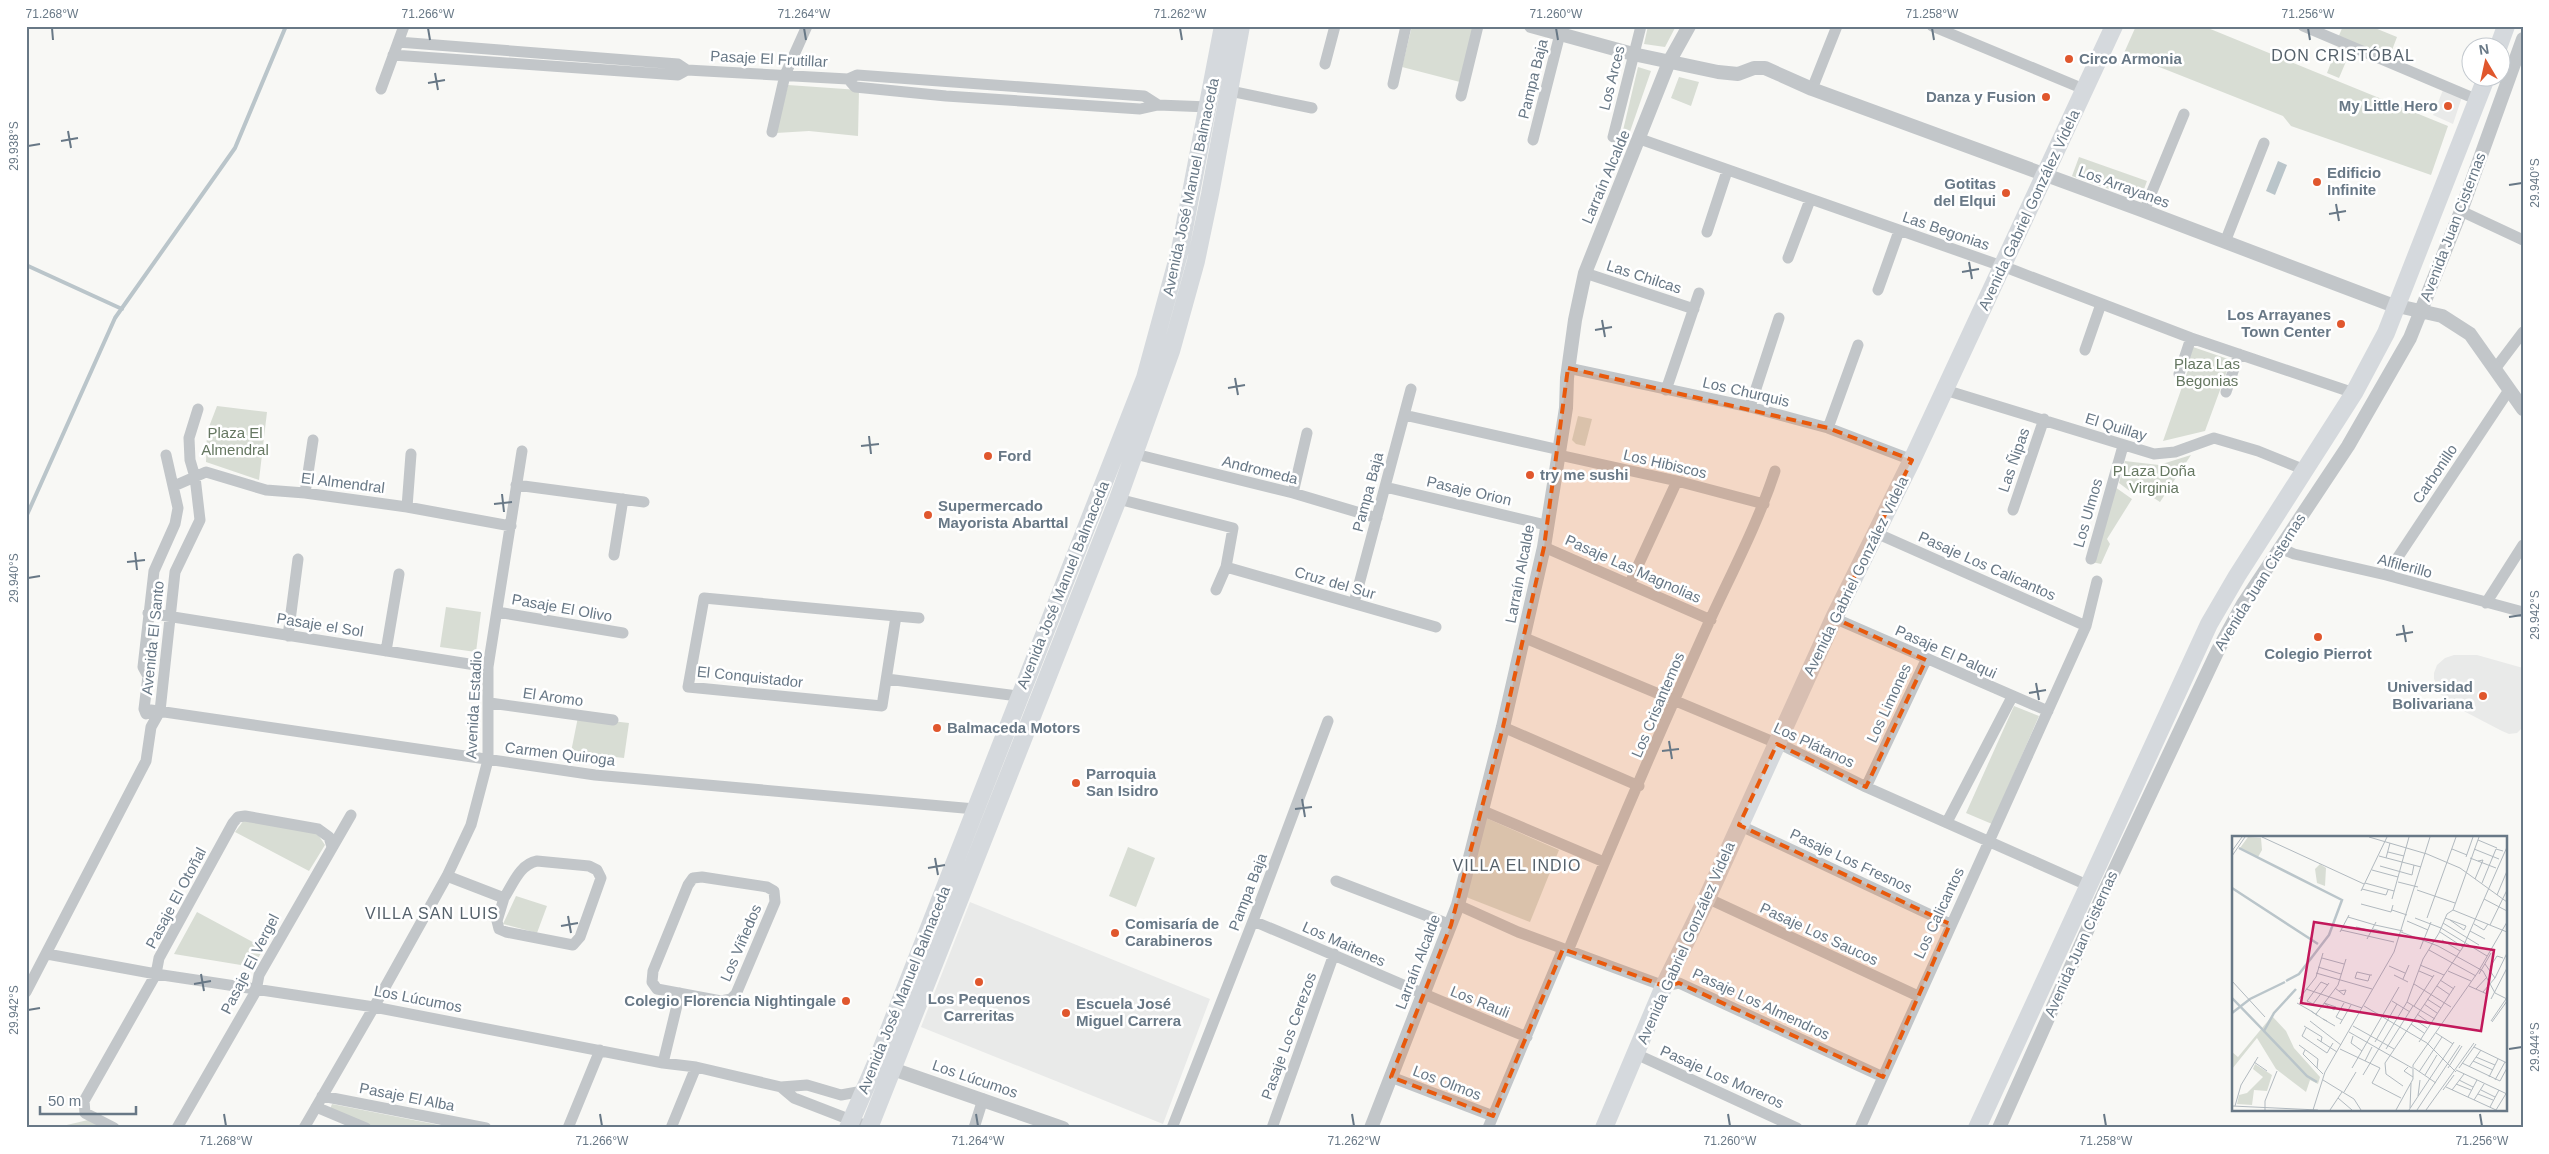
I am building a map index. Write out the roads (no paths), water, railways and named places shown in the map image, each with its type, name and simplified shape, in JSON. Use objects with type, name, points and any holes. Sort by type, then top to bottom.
[{"type":"main road","name":"Avenida José Manuel Balmaceda","points":[[869,1128],[884,1065],[975,809],[1018,696],[1101,494],[1144,378],[1180,250],[1209,107],[1223,26]]},
{"type":"main road","name":"Avenida José Manuel Balmaceda","points":[[850,1124],[863,1091],[884,1065],[1135,454],[1182,317],[1210,194],[1241,26]]},
{"type":"main road","name":"Avenida Gabriel González Videla","points":[[1604,1128],[1664,986],[1707,898],[1834,618],[1912,460],[2086,90],[2114,26]]},
{"type":"main road","points":[[2502,38],[2506,26]]},
{"type":"main road","name":"Avenida Juan Cisternas","points":[[1977,1128],[2087,885],[2209,624],[2354,393],[2386,334],[2482,88]]},
{"type":"street","points":[[381,89],[404,26]]},
{"type":"street","points":[[772,132],[785,75],[807,26]]},
{"type":"street","points":[[1325,64],[1334,26]]},
{"type":"street","points":[[1393,84],[1406,26]]},
{"type":"street","points":[[1461,96],[1478,26]]},
{"type":"street","name":"Los Arrayanes","points":[[1531,26],[1561,30],[1633,54],[1669,62],[1738,74],[1754,68],[1765,68],[1812,89],[2144,210],[2396,306],[2442,316],[2470,334],[2523,409]]},
{"type":"street","name":"Los Arces","points":[[1613,136],[1641,26]]},
{"type":"street","name":"Larraín Alcalde","points":[[1371,1128],[1458,905],[1503,727],[1525,638],[1544,547],[1559,452],[1575,320],[1585,273],[1640,139],[1669,62],[1689,26]]},
{"type":"street","points":[[1812,89],[1837,26]]},
{"type":"street","points":[[1932,26],[2086,90]]},
{"type":"street","points":[[2304,26],[2478,100]]},
{"type":"street","name":"Pampa Baja","points":[[1533,140],[1561,30]]},
{"type":"street","name":"Avenida Juan Cisternas","points":[[1999,1128],[2111,878],[2218,650],[2243,604],[2348,446],[2410,338],[2461,211],[2523,39]]},
{"type":"street","name":"Pasaje El Frutillar","points":[[398,42],[678,64],[688,70],[848,79],[857,75],[1144,96],[1158,105]]},
{"type":"street","points":[[493,62],[496,50]]},
{"type":"street","name":"Pasaje El Frutillar","points":[[393,55],[678,75],[688,70]]},
{"type":"street","points":[[588,69],[590,57]]},
{"type":"street","name":"Pasaje El Frutillar","points":[[848,79],[855,87],[946,96],[1140,110],[1158,105],[1209,107]]},
{"type":"street","points":[[946,96],[948,83]]},
{"type":"street","points":[[1039,89],[1039,103]]},
{"type":"street","points":[[1230,91],[1312,108]]},
{"type":"street","points":[[2144,210],[2184,114]]},
{"type":"street","name":"Las Begonias","points":[[1640,139],[2003,267],[2191,338],[2354,393]]},
{"type":"street","points":[[2225,242],[2264,143]]},
{"type":"street","points":[[1707,232],[1727,171]]},
{"type":"street","points":[[1788,258],[1810,200]]},
{"type":"street","points":[[2461,211],[2523,240]]},
{"type":"street","points":[[1878,290],[1899,231]]},
{"type":"street","name":"Las Chilcas","points":[[1585,273],[1694,309]]},
{"type":"street","points":[[1666,390],[1699,293]]},
{"type":"street","points":[[2085,350],[2101,304]]},
{"type":"street","points":[[1750,407],[1779,318]]},
{"type":"street","points":[[2495,369],[2523,332]]},
{"type":"street","points":[[2179,374],[2191,338]]},
{"type":"street","points":[[1828,428],[1858,345]]},
{"type":"street","points":[[2226,392],[2239,354]]},
{"type":"street","name":"Los Churquis","points":[[1568,368],[1750,407],[1828,428],[1912,460]]},
{"type":"street","name":"Pampa Baja","points":[[1354,603],[1411,389]]},
{"type":"street","name":"El Quillay","points":[[1945,390],[2154,454],[2175,452],[2214,438],[2258,451],[2305,470]]},
{"type":"street","name":"Carbonillo","points":[[2386,575],[2509,390]]},
{"type":"street","name":"Avenida El Santo","points":[[26,992],[146,761],[151,727],[160,711],[175,572],[200,520],[195,477],[190,460],[189,438],[198,409]]},
{"type":"street","name":"Los Hibiscos","points":[[1404,415],[1764,504]]},
{"type":"street","name":"Las Ñipas","points":[[2013,510],[2044,419]]},
{"type":"street","points":[[1292,493],[1307,433]]},
{"type":"street","points":[[305,493],[313,440]]},
{"type":"street","name":"Los Ulmos","points":[[2090,560],[2123,446]]},
{"type":"street","name":"Avenida Estadio","points":[[304,1128],[374,1007],[446,876],[471,825],[488,760],[490,703],[488,667],[522,451]]},
{"type":"street","points":[[406,507],[411,454]]},
{"type":"street","name":"Andromeda","points":[[1135,454],[1292,493],[1377,518]]},
{"type":"street","name":"Avenida El Santo","points":[[151,727],[144,709],[148,676],[143,666],[148,613],[154,571],[175,524],[178,508],[166,455]]},
{"type":"street","name":"Los Crisantemos","points":[[1488,1128],[1565,950],[1764,504],[1775,471]]},
{"type":"street","name":"El Almendral","points":[[174,486],[206,472],[258,489],[305,493],[406,507],[511,526]]},
{"type":"street","points":[[1630,583],[1676,481]]},
{"type":"street","points":[[516,485],[644,502]]},
{"type":"street","name":"Pasaje Orion","points":[[1385,487],[1546,525]]},
{"type":"street","points":[[1118,499],[1233,529],[1226,568],[1216,590]]},
{"type":"street","points":[[614,555],[623,500]]},
{"type":"street","name":"Pasaje Los Calicantos","points":[[1876,533],[2086,626]]},
{"type":"street","points":[[2486,604],[2523,545]]},
{"type":"street","name":"Pasaje Las Magnolias","points":[[1544,547],[1711,620]]},
{"type":"street","name":"Alfilerillo","points":[[2280,548],[2294,554],[2386,575],[2486,604],[2523,612]]},
{"type":"street","points":[[288,636],[298,559]]},
{"type":"street","name":"Cruz del Sur","points":[[1226,568],[1436,627]]},
{"type":"street","points":[[386,651],[399,574]]},
{"type":"street","points":[[2048,711],[2086,626],[2097,581]]},
{"type":"street","name":"El Conquistador","points":[[896,616],[882,706],[688,687],[704,598],[919,618]]},
{"type":"street","name":"Pasaje El Olivo","points":[[497,612],[623,633]]},
{"type":"street","name":"Pasaje el Sol","points":[[148,613],[488,667]]},
{"type":"street","name":"Pasaje El Palqui","points":[[1834,618],[1926,660],[2048,711]]},
{"type":"street","name":"Los Plátanos","points":[[1525,638],[1777,744],[1866,787],[2087,885]]},
{"type":"street","name":"Los Limones","points":[[1866,787],[1926,660]]},
{"type":"street","points":[[887,679],[1018,696]]},
{"type":"street","points":[[1947,822],[2012,697]]},
{"type":"street","name":"El Aromo","points":[[490,703],[613,720]]},
{"type":"street","name":"Carmen Quiroga","points":[[144,709],[595,775],[975,809]]},
{"type":"street","name":"Los Calicantos","points":[[1860,1128],[1950,924],[2048,711]]},
{"type":"street","name":"Pampa Baja","points":[[1172,1128],[1253,921],[1328,721]]},
{"type":"street","points":[[1503,727],[1639,786]]},
{"type":"street","points":[[1481,810],[1604,862]]},
{"type":"street","name":"Pasaje El Vergel","points":[[177,1128],[256,991],[259,975],[351,815]]},
{"type":"street","name":"Pasaje El Otoñal","points":[[114,1128],[85,1113],[84,1101],[156,974],[159,958],[238,817],[245,816],[318,828],[329,837],[332,847]]},
{"type":"street","name":"Pasaje Los Fresnos","points":[[1739,826],[1950,924]]},
{"type":"street","points":[[530,862],[589,866],[598,870],[601,878],[580,937],[573,945],[499,929],[496,921],[504,898],[523,867],[530,862]]},
{"type":"street","points":[[446,876],[504,898]]},
{"type":"street","name":"Los Viñedos","points":[[702,877],[758,885],[774,891],[775,902],[736,994],[730,1000],[721,1001],[680,993],[658,989],[652,982],[653,971],[688,885],[693,878],[702,877]]},
{"type":"street","points":[[1336,881],[1451,925]]},
{"type":"street","name":"Pasaje Los Saucos","points":[[1707,898],[1918,996]]},
{"type":"street","name":"Pasaje Los Almendros","points":[[1458,905],[1518,932],[1664,986],[1679,983],[1883,1077]]},
{"type":"street","name":"Los Maitenes","points":[[1253,921],[1334,954],[1422,995]]},
{"type":"street","name":"Los Lúcumos","points":[[47,954],[256,991],[374,1007],[663,1063],[696,1067],[781,1087],[806,1085],[842,1096],[863,1091]]},
{"type":"street","name":"Pasaje Los Cerezos","points":[[1272,1128],[1334,954]]},
{"type":"street","points":[[663,1063],[680,993]]},
{"type":"street","name":"Los Rauli","points":[[1422,995],[1527,1037]]},
{"type":"street","points":[[568,1128],[600,1050]]},
{"type":"street","name":"Pasaje Los Moreros","points":[[1636,1054],[1797,1128]]},
{"type":"street","name":"Los Lúcumos","points":[[884,1065],[1063,1128]]},
{"type":"street","points":[[671,1128],[696,1067]]},
{"type":"street","name":"Los Olmos","points":[[1391,1077],[1493,1116]]},
{"type":"street","name":"Los Lúcumos","points":[[781,1087],[794,1098],[850,1124],[869,1128]]},
{"type":"street","points":[[974,1128],[984,1099]]},
{"type":"street","points":[[319,1102],[366,1128]]},
{"type":"street","name":"Pasaje El Alba","points":[[319,1102],[486,1128]]},
{"type":"waterway","points":[[26,517],[115,318],[235,148],[286,26]]},
{"type":"waterway","points":[[26,265],[122,309]]},
{"type":"place","name":"Circo Armonia","points":[[2069,59]]},
{"type":"place","name":"Danza y Fusion","points":[[2046,97]]},
{"type":"place","name":"My Little Hero","points":[[2448,106]]},
{"type":"place","name":"Edificio Infinite","points":[[2317,182]]},
{"type":"place","name":"Gotitas del Elqui","points":[[2006,193]]},
{"type":"place","name":"Los Arrayanes Town Center","points":[[2341,324]]},
{"type":"place","name":"Ford","points":[[988,456]]},
{"type":"place","name":"try me sushi","points":[[1530,475]]},
{"type":"place","name":"Supermercado Mayorista Abarttal","points":[[928,515]]},
{"type":"place","name":"Colegio Pierrot","points":[[2318,637]]},
{"type":"place","name":"Universidad Bolivariana","points":[[2483,696]]},
{"type":"place","name":"Balmaceda Motors","points":[[937,728]]},
{"type":"place","name":"Parroquia San Isidro","points":[[1076,783]]},
{"type":"place","name":"Comisaría de Carabineros","points":[[1115,933]]},
{"type":"place","name":"Los Pequenos Carreritas","points":[[979,982]]},
{"type":"place","name":"Colegio Florencia Nightingale","points":[[846,1001]]},
{"type":"place","name":"Escuela José Miguel Carrera","points":[[1066,1013]]},
{"type":"district","name":"DON CRISTÓBAL","points":[[2343,55]]},
{"type":"district","name":"VILLA EL INDIO","points":[[1517,865]]},
{"type":"district","name":"VILLA SAN LUIS","points":[[432,913]]},
{"type":"park label","name":"Plaza Las Begonias","points":[[2207,372]]},
{"type":"park label","name":"Plaza El Almendral","points":[[235,442]]},
{"type":"park label","name":"PLaza Doña Virginia","points":[[2154,480]]}]
